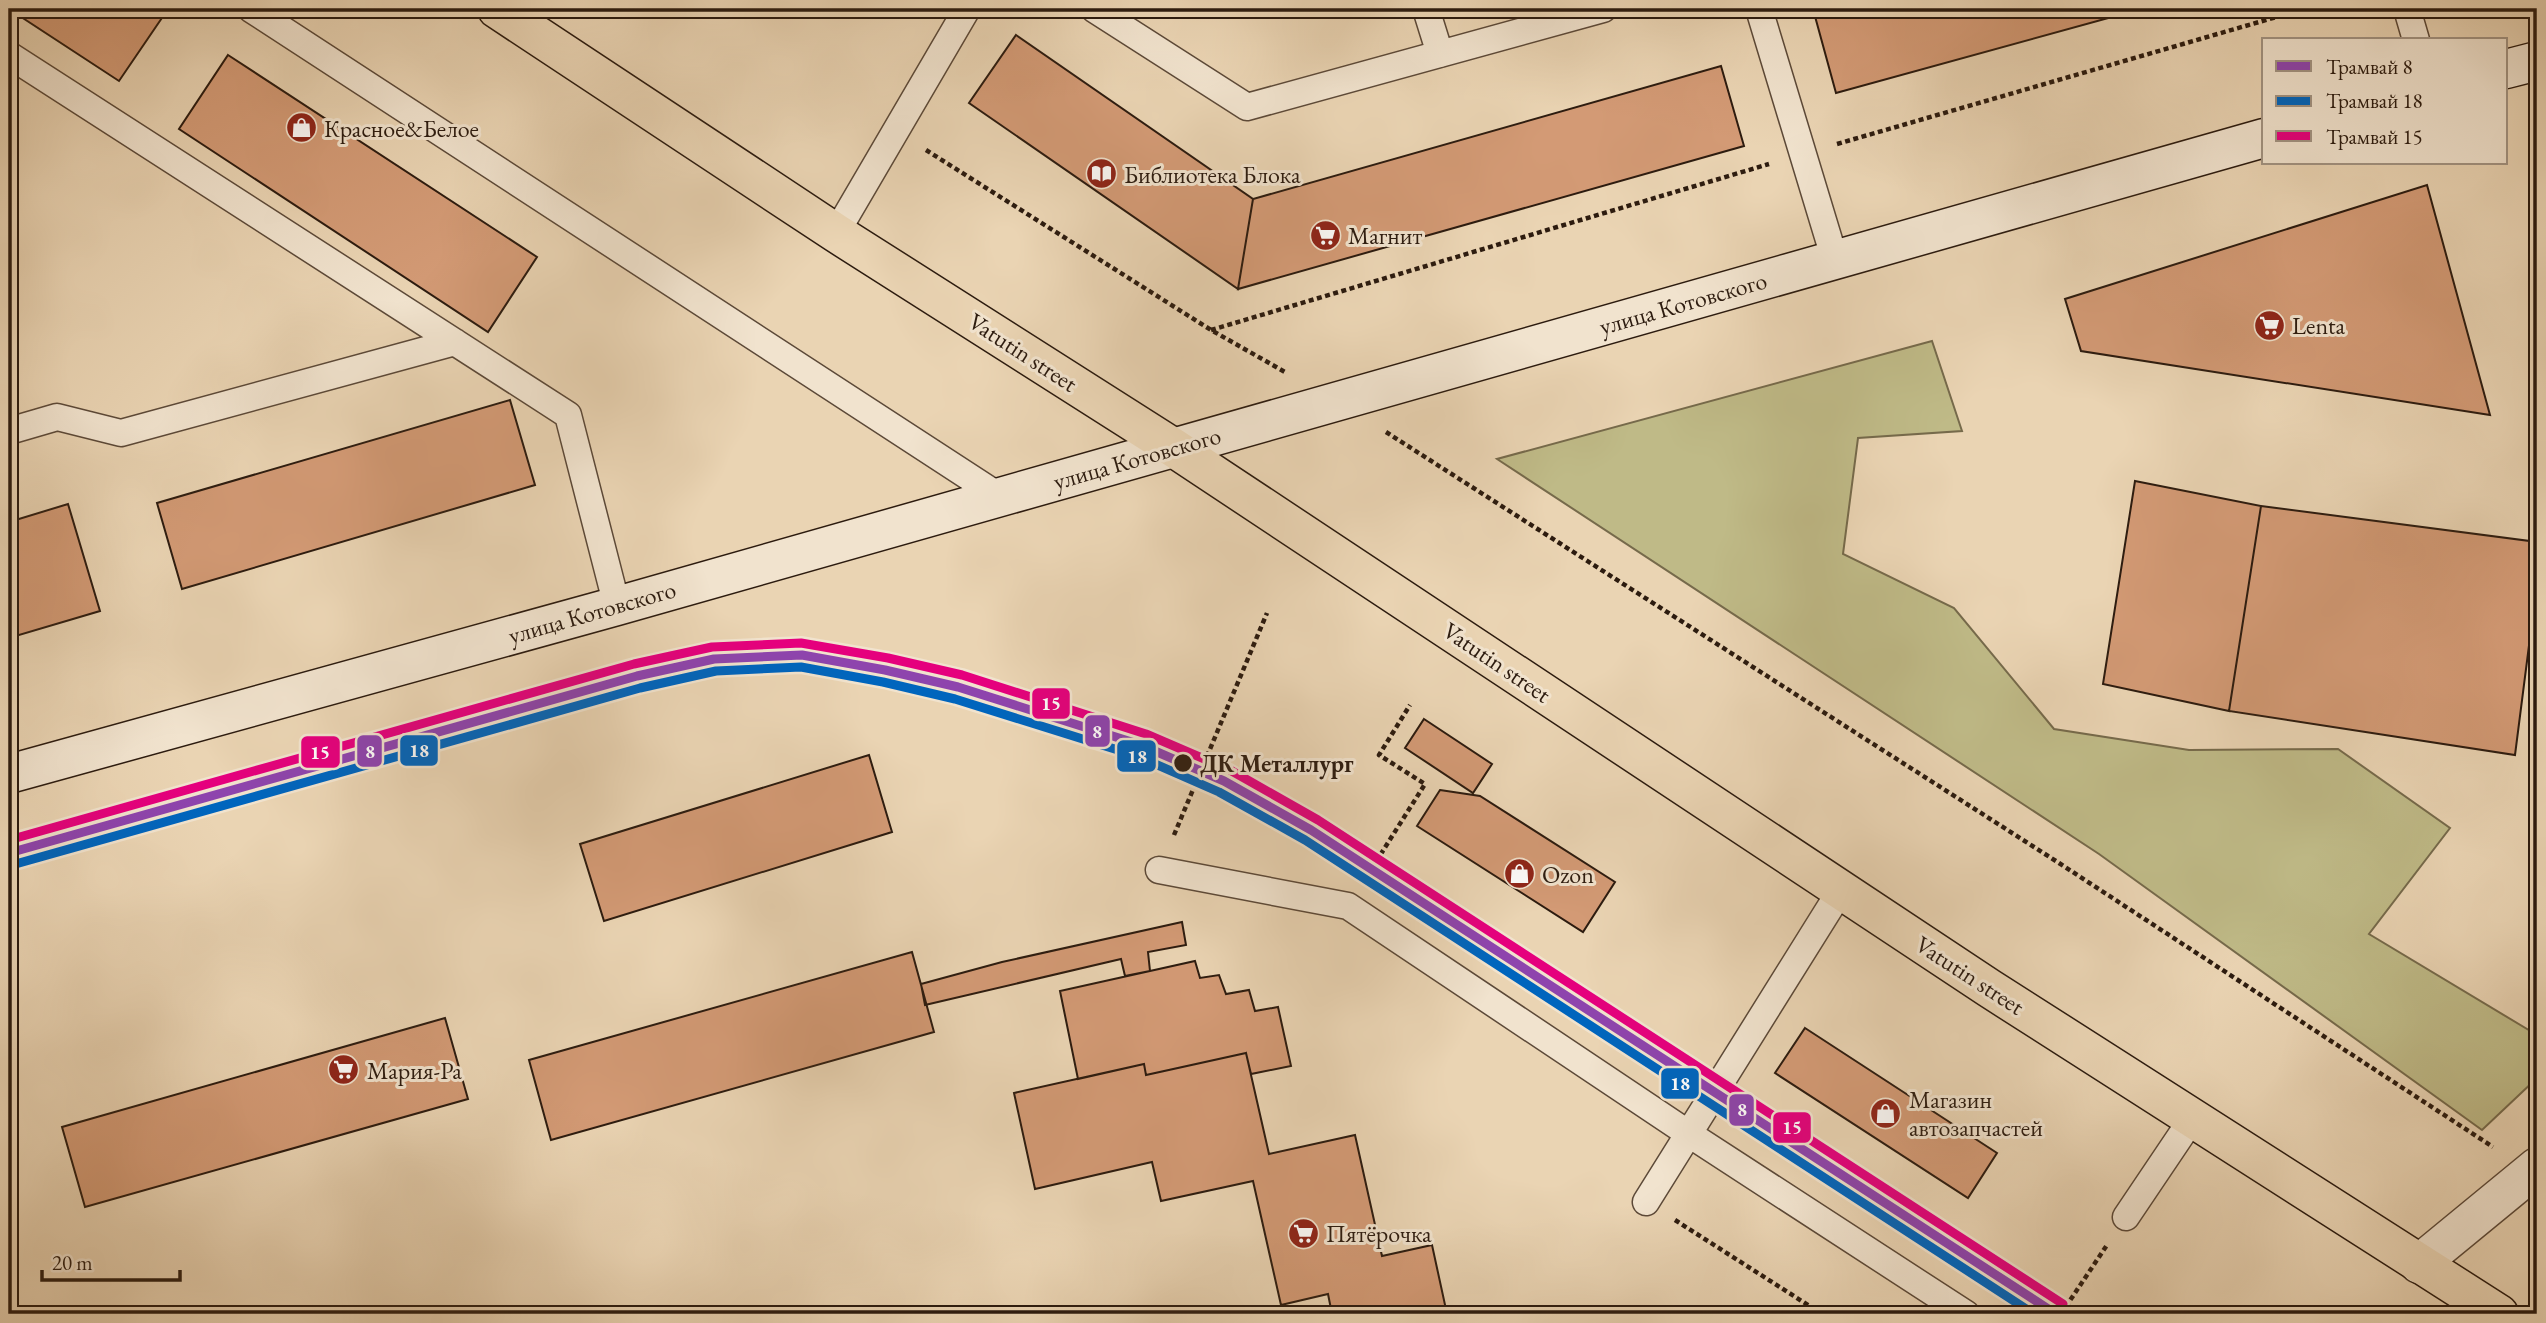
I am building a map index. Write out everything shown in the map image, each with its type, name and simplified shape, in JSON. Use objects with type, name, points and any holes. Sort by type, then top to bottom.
[{"type":"main road","name":"Vatutin street","points":[[497,9],[836,233],[1174,448],[2192,1119],[2499,1314]]},
{"type":"main road","points":[[2508,68],[2537,61]]},
{"type":"main road","name":"улица Котовского","points":[[9,774],[617,606],[2262,139]]},
{"type":"main road","points":[[2418,1264],[2534,1170]]},
{"type":"lane","points":[[251,9],[1000,497]]},
{"type":"lane","points":[[836,233],[967,9]]},
{"type":"lane","points":[[1094,9],[1127,20],[1247,107],[1603,9]]},
{"type":"lane","points":[[1426,9],[1440,54]]},
{"type":"lane","points":[[1759,9],[1835,260]]},
{"type":"lane","points":[[2407,9],[2415,38]]},
{"type":"lane","points":[[9,55],[568,415],[617,606]]},
{"type":"lane","points":[[9,431],[57,417],[121,433],[454,342]]},
{"type":"lane","points":[[1159,870],[1348,906],[1689,1134],[1966,1314]]},
{"type":"lane","points":[[1646,1202],[1841,890]]},
{"type":"lane","points":[[2126,1217],[2192,1119]]},
{"type":"path","points":[[896,131],[1211,330],[1802,154],[2304,9]]},
{"type":"path","points":[[1381,429],[2534,1170]]},
{"type":"path","points":[[1159,870],[1267,612]]},
{"type":"path","points":[[1348,906],[1425,784],[1379,755],[1410,705]]},
{"type":"path","points":[[1646,1202],[1822,1314]]},
{"type":"path","points":[[2061,1314],[2126,1217]]},
{"type":"shaded area","points":[[1932,341],[1962,431],[1858,438],[1843,554],[1954,608],[2054,729],[2189,750],[2338,749],[2450,828],[2369,934],[2537,1035],[2537,1078],[2482,1130],[2099,854],[1497,459]]},
{"type":"building","points":[[9,9],[168,9],[119,81]]},
{"type":"building","points":[[1813,9],[2141,9],[1836,93]]},
{"type":"building","points":[[1016,35],[1253,199],[1238,289],[969,103]]},
{"type":"building","points":[[228,55],[537,257],[488,332],[179,129]]},
{"type":"building","points":[[1721,66],[1744,146],[1238,289],[1253,199]]},
{"type":"building","name":"Lenta","points":[[2427,185],[2490,415],[2081,351],[2065,299]]},
{"type":"building","points":[[510,400],[535,485],[182,589],[157,503]]},
{"type":"building","points":[[2135,481],[2261,506],[2229,711],[2103,684]]},
{"type":"building","points":[[68,504],[100,611],[9,638],[9,522]]},
{"type":"building","points":[[2261,506],[2537,542],[2537,583],[2515,755],[2229,711]]},
{"type":"building","points":[[1424,719],[1492,764],[1473,793],[1405,748]]},
{"type":"building","points":[[869,755],[892,832],[604,921],[580,844]]},
{"type":"building","points":[[1440,790],[1480,796],[1615,882],[1583,932],[1417,826]]},
{"type":"building","points":[[1182,922],[1186,945],[1148,952],[1150,971],[1125,976],[1121,959],[925,1005],[921,984],[1002,962]]},
{"type":"building","points":[[912,952],[934,1032],[551,1140],[529,1060]]},
{"type":"building","points":[[1195,961],[1200,978],[1219,975],[1226,994],[1249,990],[1255,1011],[1278,1007],[1291,1066],[1251,1074],[1246,1053],[1146,1075],[1144,1064],[1078,1079],[1060,991]]},
{"type":"building","points":[[445,1018],[468,1099],[85,1207],[62,1127]]},
{"type":"building","name":"Магазин автозапчастей","points":[[1805,1028],[1997,1153],[1968,1198],[1775,1073]]},
{"type":"building","points":[[1246,1053],[1269,1154],[1355,1135],[1382,1256],[1432,1245],[1447,1314],[1332,1314],[1328,1294],[1281,1305],[1253,1181],[1161,1201],[1152,1162],[1035,1189],[1014,1093],[1144,1064],[1146,1075]]},
{"type":"tram line","name":"15","points":[[9,840],[634,664],[712,647],[801,643],[888,658],[962,675],[1146,734],[1230,770],[1318,820],[2063,1304]]},
{"type":"tram line","name":"8","points":[[9,853],[637,676],[714,659],[802,655],[885,670],[958,687],[1141,745],[1224,781],[1311,830],[2056,1314]]},
{"type":"tram line","name":"18","points":[[12,865],[640,688],[716,671],[801,667],[883,682],[955,699],[1137,756],[1219,792],[1305,840],[2034,1314]]},
{"type":"place","name":"Красное&Белое","points":[[301,128]]},
{"type":"place","name":"Библиотека Блока","points":[[1101,174]]},
{"type":"place","name":"Магнит","points":[[1325,235]]},
{"type":"place","name":"Lenta","points":[[2269,325]]},
{"type":"place","name":"ДК Металлург","points":[[1183,763]]},
{"type":"place","name":"Ozon","points":[[1519,874]]},
{"type":"place","name":"Мария-Ра","points":[[344,1070]]},
{"type":"place","name":"Магазин автозапчастей","points":[[1886,1113]]},
{"type":"place","name":"Пятёрочка","points":[[1303,1233]]}]
